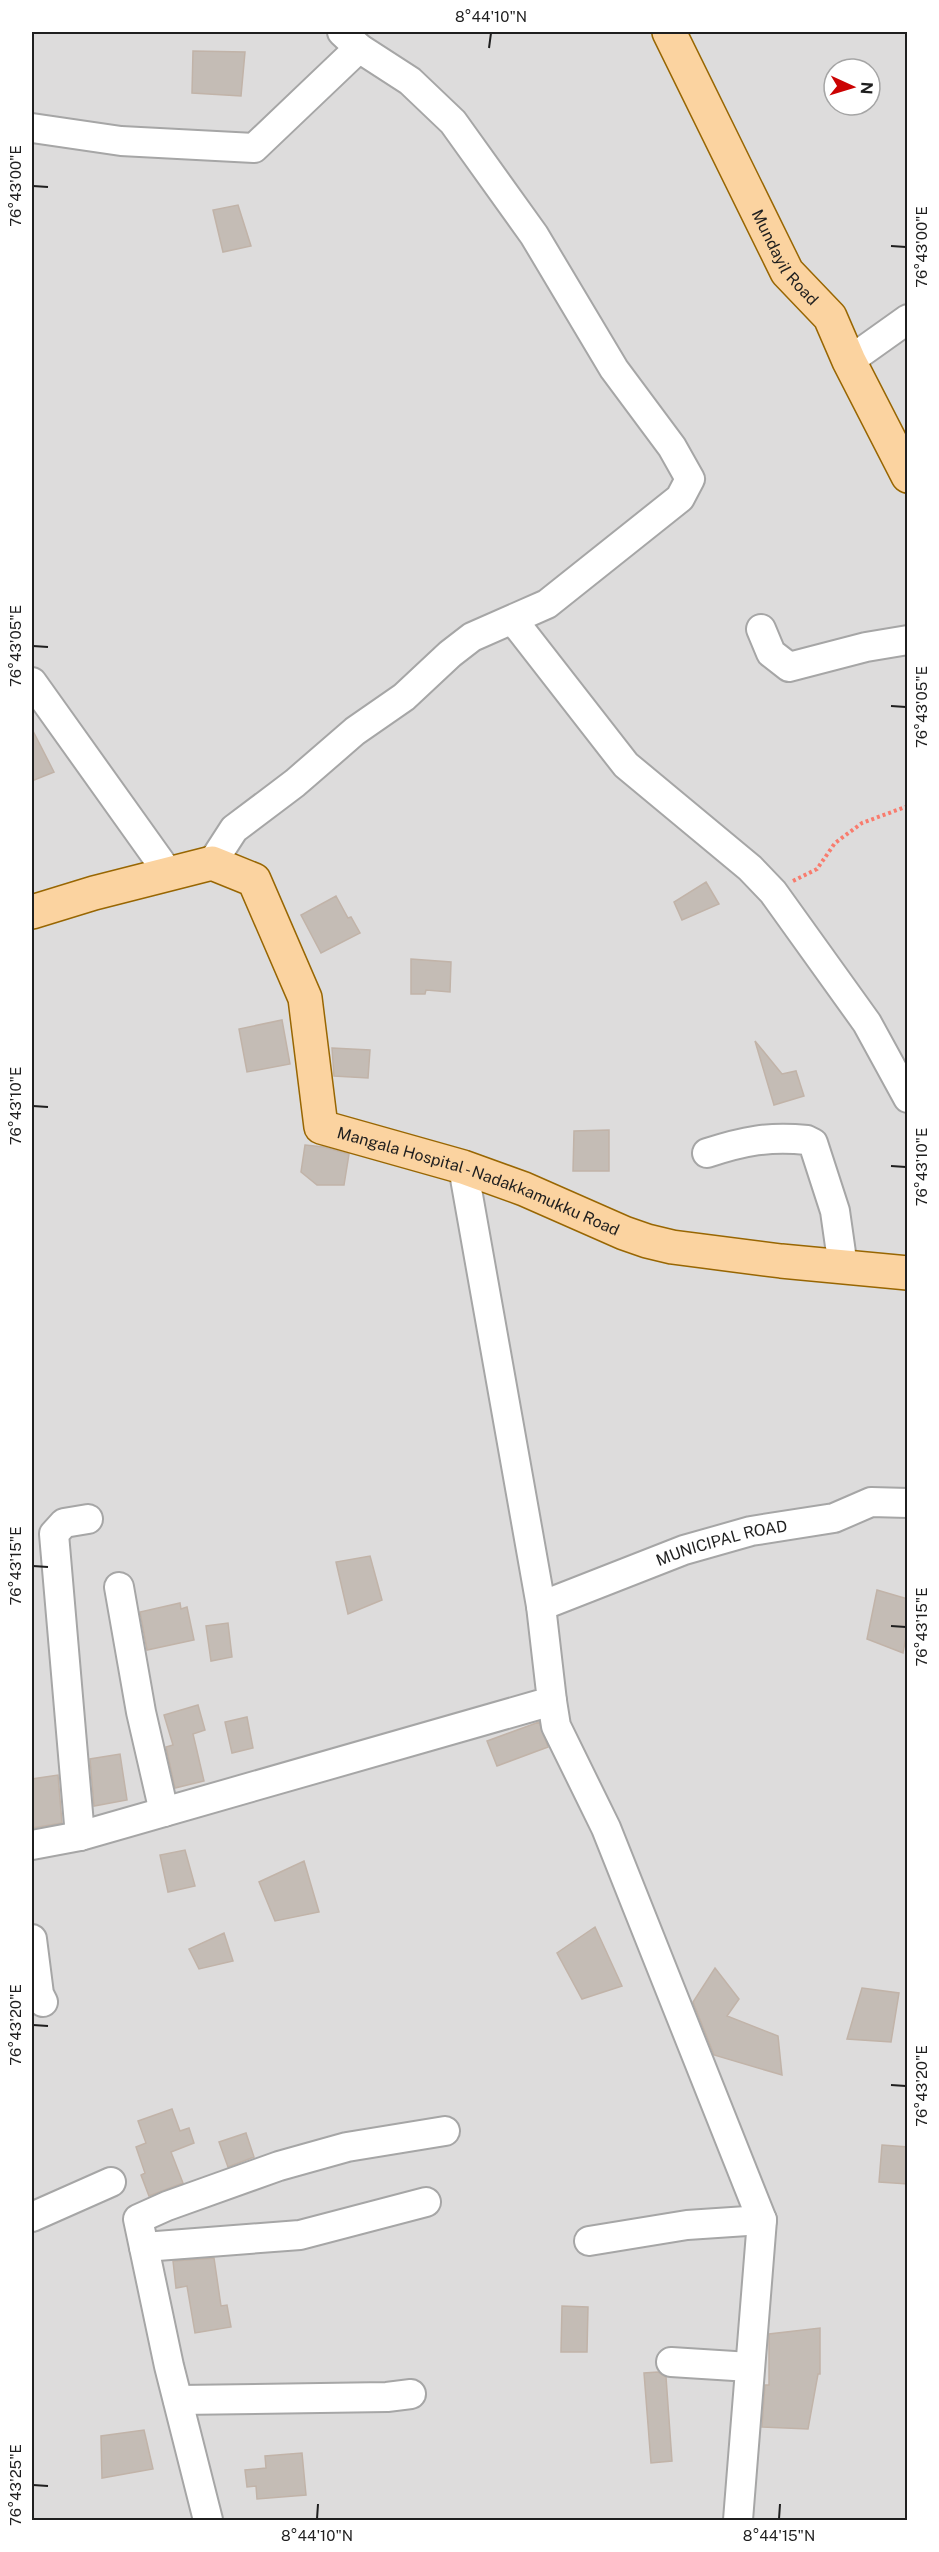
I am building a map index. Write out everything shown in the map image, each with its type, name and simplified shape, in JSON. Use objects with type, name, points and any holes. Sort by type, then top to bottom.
[{"type":"main road","name":"Mundayil Road","points":[[669,32],[787,272],[830,317],[849,361],[908,476]]},
{"type":"main road","points":[[32,912],[212,863]]},
{"type":"main road","name":"Mangala Hospital - Nadakkamukku Road","points":[[212,863],[254,880],[305,998],[321,1127],[463,1167],[524,1189],[647,1241],[683,1248],[908,1273]]},
{"type":"street","points":[[32,129],[121,141],[254,148],[351,40],[410,81],[453,122],[534,235],[614,369],[672,447],[690,479],[680,498],[547,604],[471,637],[404,697],[356,731],[295,783],[234,829],[212,863]]},
{"type":"street","points":[[849,361],[908,319]]},
{"type":"street","points":[[513,620],[626,765],[750,868],[774,892],[867,1023],[908,1098]]},
{"type":"street","points":[[761,628],[771,653],[789,667],[866,647],[908,640]]},
{"type":"street","points":[[32,682],[169,874]]},
{"type":"street","points":[[707,1154],[742,1142],[768,1138],[791,1138],[813,1143],[835,1211],[843,1267]]},
{"type":"street","points":[[463,1167],[541,1606],[556,1726],[606,1828],[673,1990],[762,2220],[738,2520]]},
{"type":"street","name":"MUNICIPAL ROAD","points":[[541,1606],[684,1550],[751,1531],[834,1518],[871,1502],[908,1503]]},
{"type":"street","points":[[80,1836],[43,1533],[64,1523],[88,1519]]},
{"type":"street","points":[[119,1587],[141,1712],[164,1812]]},
{"type":"street","points":[[32,1845],[80,1836],[552,1701]]},
{"type":"street","points":[[32,1939],[39,1994],[43,2002]]},
{"type":"street","points":[[208,2520],[178,2400],[138,2219],[167,2206],[218,2190],[279,2166],[347,2147],[445,2131]]},
{"type":"street","points":[[32,2217],[111,2182]]},
{"type":"street","points":[[144,2247],[300,2235],[426,2202]]},
{"type":"street","points":[[589,2241],[687,2225],[762,2220]]},
{"type":"street","points":[[671,2362],[750,2367]]},
{"type":"street","points":[[178,2400],[387,2397],[411,2394]]},
{"type":"path","points":[[774,892],[817,869],[836,843],[862,823],[908,806]]},
{"type":"shaded area","points":[[32,32],[907,32],[907,2520],[32,2520]]},
{"type":"building","points":[[193,51],[245,52],[241,96],[192,93]]},
{"type":"building","points":[[238,205],[251,246],[223,252],[213,210]]},
{"type":"building","points":[[32,729],[54,772],[32,781]]},
{"type":"building","points":[[706,882],[719,904],[682,920],[674,902]]},
{"type":"building","points":[[336,896],[348,918],[351,917],[360,933],[321,953],[301,915]]},
{"type":"building","points":[[411,959],[451,962],[450,992],[426,990],[425,994],[411,994]]},
{"type":"building","points":[[282,1020],[290,1064],[247,1072],[239,1029]]},
{"type":"building","points":[[755,1041],[782,1074],[796,1071],[804,1096],[774,1105]]},
{"type":"building","points":[[332,1048],[370,1050],[368,1078],[334,1076]]},
{"type":"building","points":[[609,1130],[609,1171],[573,1171],[574,1131]]},
{"type":"building","points":[[305,1145],[324,1147],[349,1154],[344,1185],[317,1185],[301,1172]]},
{"type":"building","points":[[370,1556],[382,1600],[348,1614],[336,1562]]},
{"type":"building","points":[[877,1590],[908,1599],[908,1626],[903,1653],[867,1639]]},
{"type":"building","points":[[180,1603],[181,1609],[187,1607],[194,1640],[147,1650],[140,1612]]},
{"type":"building","points":[[228,1623],[232,1657],[211,1661],[206,1626]]},
{"type":"building","points":[[198,1705],[205,1730],[193,1734],[204,1781],[175,1788],[166,1747],[173,1745],[164,1715]]},
{"type":"building","points":[[247,1717],[253,1748],[232,1753],[225,1722]]},
{"type":"building","points":[[539,1722],[548,1747],[497,1766],[487,1741]]},
{"type":"building","points":[[120,1754],[127,1800],[94,1806],[90,1759]]},
{"type":"building","points":[[58,1775],[62,1823],[32,1828],[32,1779]]},
{"type":"building","points":[[185,1850],[195,1886],[168,1892],[160,1855]]},
{"type":"building","points":[[304,1861],[319,1912],[275,1921],[259,1882]]},
{"type":"building","points":[[595,1927],[622,1986],[582,1999],[557,1953]]},
{"type":"building","points":[[224,1933],[233,1961],[199,1969],[189,1949]]},
{"type":"building","points":[[715,1968],[739,1999],[727,2016],[778,2036],[782,2075],[714,2055],[693,2002]]},
{"type":"building","points":[[862,1988],[899,1993],[891,2042],[847,2039]]},
{"type":"building","points":[[172,2109],[180,2131],[189,2128],[194,2143],[171,2152],[183,2183],[149,2196],[141,2175],[145,2173],[136,2147],[146,2143],[138,2121]]},
{"type":"building","points":[[246,2133],[254,2157],[228,2167],[219,2142]]},
{"type":"building","points":[[882,2145],[908,2147],[908,2184],[879,2182]]},
{"type":"building","points":[[214,2258],[221,2306],[227,2305],[231,2327],[195,2333],[187,2286],[176,2288],[173,2261]]},
{"type":"building","points":[[562,2306],[588,2307],[587,2352],[561,2352]]},
{"type":"building","points":[[820,2328],[820,2374],[818,2374],[808,2429],[762,2427],[765,2385],[769,2385],[769,2334]]},
{"type":"building","points":[[658,2372],[666,2377],[672,2461],[651,2463],[644,2373]]},
{"type":"building","points":[[144,2430],[153,2469],[102,2478],[101,2436]]},
{"type":"building","points":[[302,2453],[306,2495],[257,2499],[256,2486],[247,2487],[245,2470],[266,2468],[265,2456]]}]
